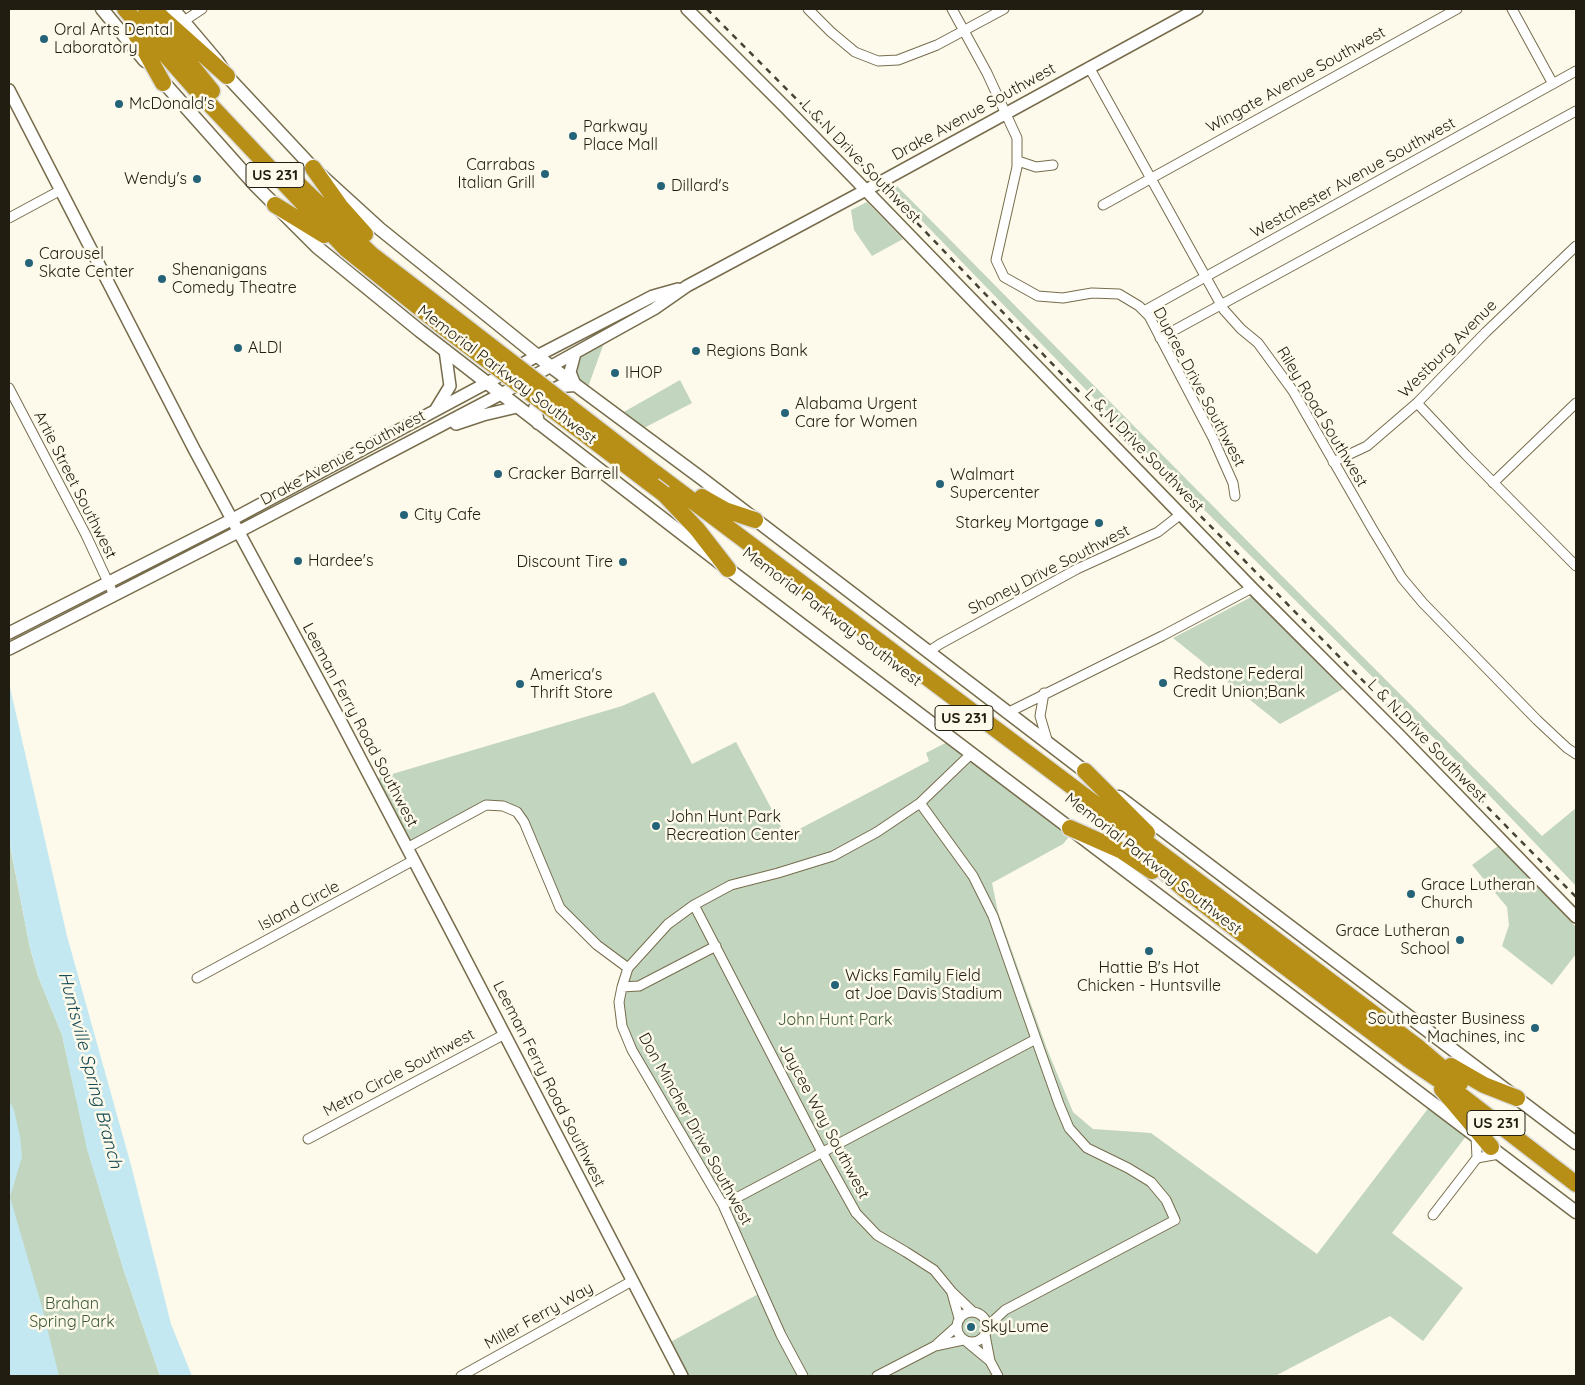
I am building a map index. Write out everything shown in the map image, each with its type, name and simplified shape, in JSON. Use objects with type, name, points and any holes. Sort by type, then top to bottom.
[{"type":"highway","points":[[124,9],[164,83]]},
{"type":"highway","name":"Memorial Parkway Southwest","points":[[124,9],[199,93],[346,248],[654,472],[1167,858],[1264,940],[1337,997],[1417,1056],[1480,1099],[1576,1172]]},
{"type":"highway","name":"Memorial Parkway Southwest","points":[[146,9],[204,83],[258,144],[371,254],[445,319],[664,494],[716,529],[1104,824],[1161,868],[1185,890],[1264,940]]},
{"type":"highway","points":[[152,9],[227,76]]},
{"type":"highway","points":[[313,168],[340,206],[388,260],[445,319]]},
{"type":"highway","points":[[275,205],[346,248]]},
{"type":"highway","points":[[654,472],[725,510],[755,520]]},
{"type":"highway","points":[[664,494],[697,529],[728,569]]},
{"type":"highway","points":[[1085,771],[1150,836],[1167,858]]},
{"type":"highway","points":[[1070,828],[1122,851],[1185,890]]},
{"type":"highway","points":[[1417,1056],[1517,1098]]},
{"type":"highway","points":[[1417,1056],[1495,1150]]},
{"type":"highway","name":"Memorial Parkway Southwest","points":[[1417,1056],[1454,1090],[1576,1184]]},
{"type":"main road","points":[[102,9],[164,83],[275,205],[317,247],[517,407],[728,569],[1576,1212]]},
{"type":"main road","points":[[173,9],[227,76],[313,168],[380,229],[537,356],[1576,1143]]},
{"type":"main road","points":[[462,363],[481,363],[494,352],[497,346],[497,337],[494,321]]},
{"type":"main road","points":[[538,422],[535,408],[542,396],[561,386],[575,385]]},
{"type":"main road","points":[[1262,973],[1280,971],[1288,965],[1293,957],[1296,949],[1294,940],[1283,922]]},
{"type":"main road","points":[[1310,1010],[1301,994],[1300,985],[1308,969],[1316,963],[1325,961],[1340,965]]},
{"type":"street","points":[[184,21],[202,9]]},
{"type":"street","name":"L & N Drive Southwest","points":[[687,9],[1576,917]]},
{"type":"street","points":[[808,9],[855,52],[878,61],[898,60],[936,45],[1004,9]]},
{"type":"street","name":"Dupree Drive Southwest","points":[[952,9],[1018,138],[1018,167],[996,260],[1004,277],[1038,296],[1063,298],[1092,293],[1119,294],[1139,306],[1148,316],[1213,438],[1233,483],[1235,496]]},
{"type":"street","name":"Drake Avenue Southwest","points":[[9,649],[339,480],[501,394],[645,314],[687,286],[1197,9]]},
{"type":"street","name":"Wingate Avenue Southwest","points":[[1103,205],[1456,9]]},
{"type":"street","points":[[1512,9],[1553,84]]},
{"type":"street","name":"Riley Road Southwest","points":[[1090,67],[1220,305],[1241,329],[1258,343],[1293,391],[1402,578],[1423,603],[1537,720],[1574,753]]},
{"type":"street","name":"Westchester Avenue Southwest","points":[[1144,311],[1576,71]]},
{"type":"street","name":"Leeman Ferry Road Southwest","points":[[9,90],[238,532],[254,558],[414,860],[682,1376]]},
{"type":"street","points":[[1160,338],[1576,111]]},
{"type":"street","points":[[1018,161],[1036,167],[1053,165]]},
{"type":"street","points":[[9,218],[61,190]]},
{"type":"street","name":"Westburg Avenue","points":[[1333,462],[1367,446],[1417,403],[1486,332],[1576,246]]},
{"type":"street","name":"Drake Avenue Southwest","points":[[9,633],[232,520],[648,298],[687,286]]},
{"type":"street","points":[[645,314],[649,310],[648,298]]},
{"type":"street","points":[[435,411],[450,386],[445,350]]},
{"type":"street","points":[[575,353],[570,372],[575,385]]},
{"type":"street","name":"Artie Street Southwest","points":[[9,388],[86,535],[114,595]]},
{"type":"street","points":[[1493,483],[1576,402]]},
{"type":"street","points":[[1417,403],[1493,483],[1575,563]]},
{"type":"street","points":[[418,437],[483,415],[517,407]]},
{"type":"street","points":[[332,466],[339,480]]},
{"type":"street","points":[[307,480],[314,492]]},
{"type":"street","name":"Shoney Drive Southwest","points":[[928,652],[1077,569],[1158,532],[1181,514]]},
{"type":"street","points":[[1007,713],[1162,636],[1252,588]]},
{"type":"street","points":[[1044,693],[1040,716],[1048,743]]},
{"type":"street","name":"Don Mincher Drive Southwest","points":[[803,1376],[781,1335],[722,1205],[632,1050],[622,1026],[619,1002],[622,987],[628,968],[668,924],[694,905],[731,885],[832,856],[877,832],[920,803],[972,753]]},
{"type":"street","points":[[920,803],[973,876],[993,916],[1069,1128],[1087,1148],[1128,1168],[1151,1182],[1166,1200],[1176,1220],[1006,1310],[991,1323],[977,1342],[965,1341],[935,1346]]},
{"type":"street","points":[[407,848],[486,805],[503,806],[517,812],[524,822],[560,908],[596,945],[628,968]]},
{"type":"street","name":"Island Circle","points":[[198,978],[414,860]]},
{"type":"street","name":"Jaycee Way Southwest","points":[[694,905],[822,1152],[856,1213],[877,1235],[934,1270],[952,1292],[972,1311]]},
{"type":"street","points":[[622,987],[639,986],[716,946]]},
{"type":"street","name":"Metro Circle Southwest","points":[[308,1139],[505,1034]]},
{"type":"street","points":[[722,1205],[1036,1039]]},
{"type":"street","points":[[1476,1136],[1477,1158]]},
{"type":"street","points":[[1433,1215],[1477,1158],[1495,1150]]},
{"type":"street","name":"Miller Ferry Way","points":[[460,1376],[632,1281]]},
{"type":"street","name":"Jaycee Way Southwest","points":[[952,1292],[958,1323]]},
{"type":"street","points":[[877,1376],[935,1346],[967,1312],[972,1311],[982,1315],[1006,1310]]},
{"type":"street","points":[[982,1315],[987,1325],[986,1332],[990,1361]]},
{"type":"street","points":[[958,1323],[957,1332],[990,1361],[998,1376]]},
{"type":"green space","points":[[897,186],[1542,836],[1576,808],[1576,886],[1444,748],[1156,462],[891,189]]},
{"type":"green space","points":[[867,202],[903,239],[872,256],[854,230],[851,210]]},
{"type":"green space","points":[[604,343],[588,387],[578,380],[575,375],[579,356]]},
{"type":"green space","points":[[680,380],[692,403],[644,428],[622,413]]},
{"type":"green space","points":[[1253,596],[1343,689],[1280,724],[1173,638]]},
{"type":"green space","name":"John Hunt Park","points":[[654,692],[692,764],[736,742],[786,836],[929,761],[926,753],[953,739],[1074,831],[1063,844],[992,883],[998,912],[1047,1049],[1073,1112],[1093,1129],[1151,1133],[1317,1254],[1430,1106],[1467,1135],[1392,1233],[1463,1288],[1423,1341],[1390,1316],[1275,1376],[682,1376],[665,1345],[762,1292],[723,1205],[632,1050],[619,1002],[628,968],[560,908],[517,812],[486,805],[407,848],[372,780],[622,706]]},
{"type":"green space","name":"Brahan Spring Park","points":[[9,840],[30,948],[38,976],[62,1035],[88,1151],[123,1268],[160,1376],[9,1376]]},
{"type":"green space","points":[[1498,846],[1576,927],[1576,954],[1552,985],[1502,946],[1509,925],[1507,907],[1472,865]]},
{"type":"water","name":"Huntsville Spring Branch","points":[[9,683],[67,936],[131,1165],[171,1324],[192,1376],[160,1376],[123,1268],[87,1149],[62,1035],[38,976],[30,948],[9,839]]},
{"type":"water","points":[[9,1100],[14,1110],[20,1136],[22,1157],[10,1197],[42,1307],[59,1376],[9,1376]]},
{"type":"railway","points":[[707,9],[848,151],[1109,423],[1576,897]]},
{"type":"place","name":"Oral Arts Dental Laboratory","points":[[44,39]]},
{"type":"place","name":"McDonald's","points":[[119,104]]},
{"type":"place","name":"Parkway Place Mall","points":[[573,136]]},
{"type":"place","name":"Carrabas Italian Grill","points":[[545,174]]},
{"type":"place","name":"Wendy's","points":[[197,179]]},
{"type":"place","name":"Dillard's","points":[[661,186]]},
{"type":"place","name":"Carousel Skate Center","points":[[29,263]]},
{"type":"place","name":"Shenanigans Comedy Theatre","points":[[162,279]]},
{"type":"place","name":"ALDI","points":[[238,348]]},
{"type":"place","name":"Regions Bank","points":[[696,351]]},
{"type":"place","name":"IHOP","points":[[615,373]]},
{"type":"place","name":"Alabama Urgent Care for Women","points":[[785,413]]},
{"type":"place","name":"Cracker Barrell","points":[[498,474]]},
{"type":"place","name":"Walmart Supercenter","points":[[940,484]]},
{"type":"place","name":"City Cafe","points":[[404,515]]},
{"type":"place","name":"Starkey Mortgage","points":[[1099,523]]},
{"type":"place","name":"Hardee's","points":[[298,561]]},
{"type":"place","name":"Discount Tire","points":[[623,562]]},
{"type":"place","name":"Redstone Federal Credit Union;Bank","points":[[1163,683]]},
{"type":"place","name":"America's Thrift Store","points":[[520,684]]},
{"type":"place","name":"John Hunt Park Recreation Center","points":[[656,826]]},
{"type":"place","name":"Grace Lutheran Church","points":[[1411,894]]},
{"type":"place","name":"Grace Lutheran School","points":[[1460,940]]},
{"type":"place","name":"Hattie B's Hot Chicken - Huntsville","points":[[1149,951]]},
{"type":"place","name":"Wicks Family Field at Joe Davis Stadium","points":[[835,985]]},
{"type":"place","name":"Southeaster Business Machines, inc","points":[[1535,1028]]},
{"type":"place","name":"SkyLume","points":[[971,1327]]}]
